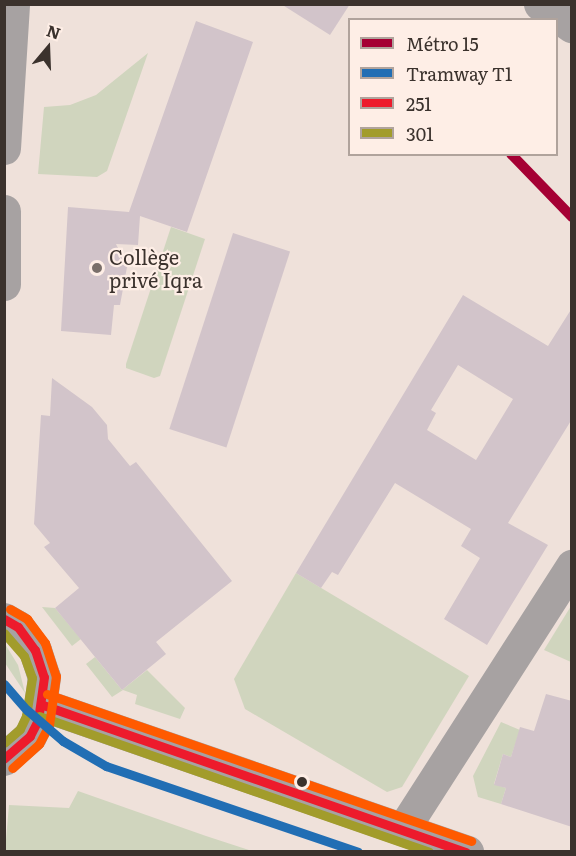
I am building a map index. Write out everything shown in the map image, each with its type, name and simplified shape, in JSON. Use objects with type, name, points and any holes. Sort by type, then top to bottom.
[{"type":"street","points":[[4,148],[14,4]]},
{"type":"street","points":[[540,4],[572,26]]},
{"type":"street","points":[[4,211],[4,284]]},
{"type":"street","points":[[403,829],[572,566]]},
{"type":"street","points":[[4,619],[18,627],[35,650],[44,677],[43,705],[30,736],[4,759]]},
{"type":"street","points":[[43,705],[467,852]]},
{"type":"green space","points":[[148,53],[107,171],[97,177],[38,174],[44,107],[70,105],[96,95]]},
{"type":"green space","points":[[171,227],[205,239],[160,376],[154,378],[126,368],[126,364]]},
{"type":"green space","points":[[296,573],[469,676],[402,787],[387,792],[245,709],[234,679]]},
{"type":"green space","points":[[571,606],[571,662],[544,650]]},
{"type":"green space","points":[[42,607],[55,608],[81,639],[72,646]]},
{"type":"green space","points":[[5,644],[18,665],[25,693],[5,663]]},
{"type":"green space","points":[[95,657],[122,690],[147,670],[185,708],[180,719],[135,704],[137,695],[123,690],[112,697],[86,664]]},
{"type":"green space","points":[[501,722],[520,730],[511,757],[503,754],[494,784],[506,788],[501,804],[478,797],[473,776]]},
{"type":"green space","points":[[78,791],[252,851],[5,851],[9,805],[69,808]]},
{"type":"building","points":[[281,4],[350,4],[330,35]]},
{"type":"building","points":[[196,21],[253,42],[187,232],[140,216],[138,245],[116,244],[127,267],[120,305],[114,305],[111,335],[61,331],[68,207],[129,212]]},
{"type":"building","points":[[233,233],[290,252],[226,447],[169,429]]},
{"type":"building","points":[[463,295],[548,346],[572,308],[572,419],[508,523],[548,545],[487,645],[444,619],[480,558],[461,546],[471,529],[395,483],[338,575],[332,572],[321,588],[296,573]],"holes":[[[458,365],[513,399],[476,460],[427,430],[436,413],[431,410]]]},
{"type":"building","points":[[52,378],[92,407],[107,425],[108,439],[130,466],[136,462],[232,581],[156,642],[166,654],[122,690],[55,608],[79,588],[44,547],[50,543],[34,524],[41,415],[50,416]]},
{"type":"building","points":[[546,694],[572,701],[572,827],[501,804],[506,788],[494,785],[503,754],[511,757],[520,727],[534,731]]},
{"type":"metro line","name":"15","points":[[513,156],[572,217]]},
{"type":"tram line","name":"T1","points":[[4,684],[27,710],[63,741],[106,766],[358,852]]},
{"type":"transit line","points":[[10,609],[27,619],[45,643],[56,676],[49,725],[39,744],[12,768]]},
{"type":"transit line","name":"251","points":[[4,619],[18,627],[35,650],[44,677],[38,720],[30,736],[4,759]]},
{"type":"transit line","name":"301","points":[[4,633],[24,656],[32,678],[26,716],[20,729],[4,743]]},
{"type":"transit line","points":[[47,694],[471,841]]},
{"type":"transit line","name":"251","points":[[43,705],[466,852]]},
{"type":"transit line","name":"301","points":[[39,716],[429,852]]},
{"type":"place","name":"Collège privé Iqra","points":[[97,268]]}]
